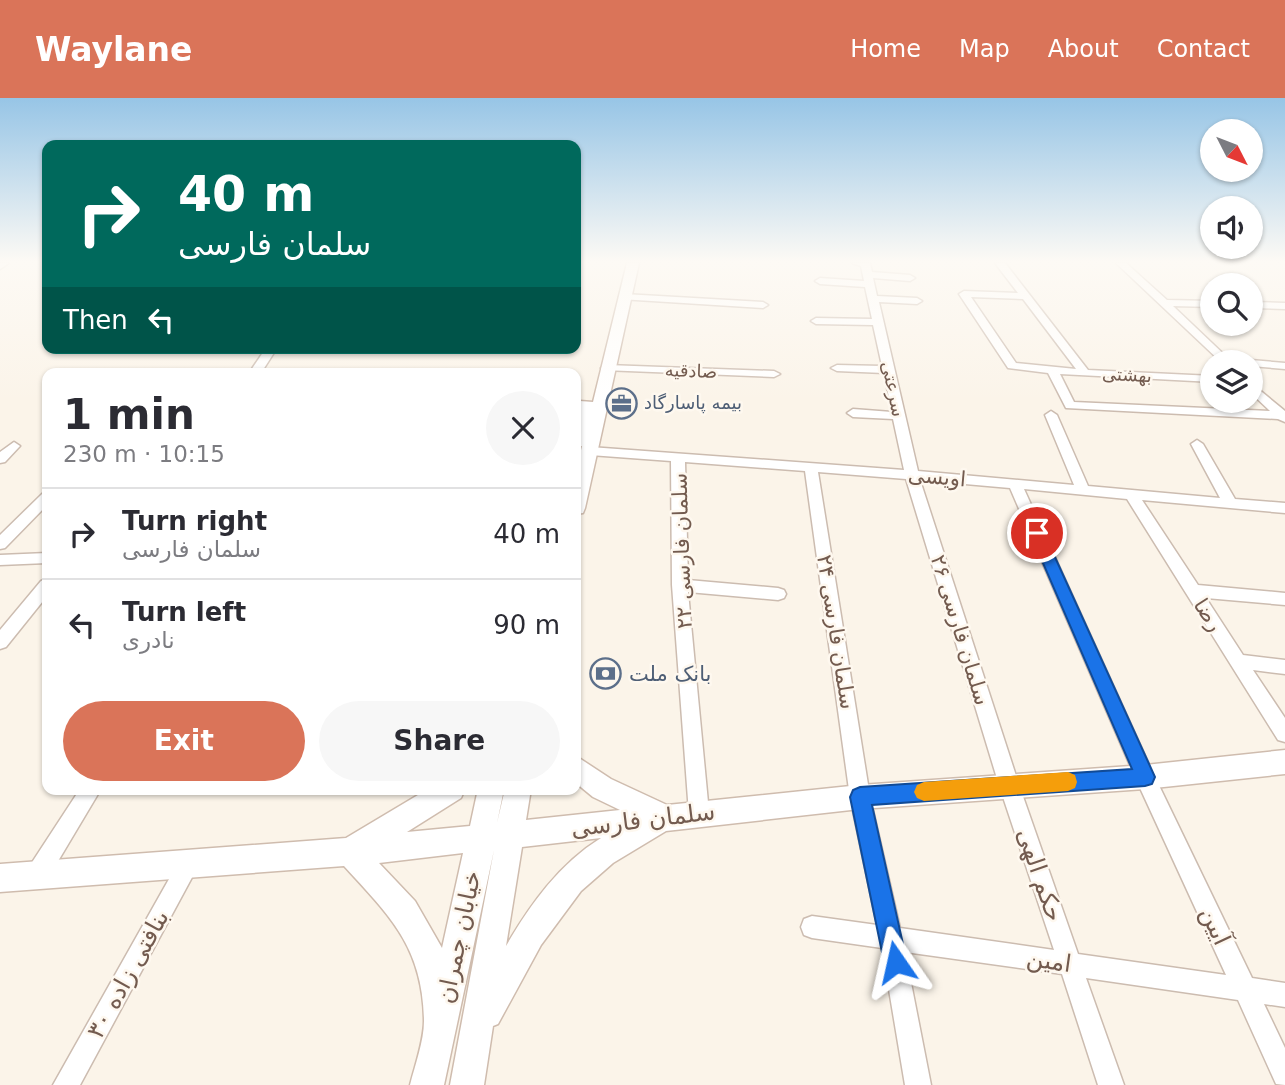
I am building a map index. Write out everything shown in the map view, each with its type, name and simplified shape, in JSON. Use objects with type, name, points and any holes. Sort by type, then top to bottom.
[{"type":"main road","points":[[581,464],[613,309]]},
{"type":"main road","points":[[583,447],[621,309]]},
{"type":"main road","name":"سلمان فارسی","points":[[0,878],[350,852],[860,797],[1145,777],[1285,762]]},
{"type":"main road","points":[[581,772],[602,788],[664,817]]},
{"type":"main road","points":[[441,1027],[431,959],[405,911],[350,852],[442,795]]},
{"type":"main road","name":"خیابان چمران","points":[[427,1085],[490,795]]},
{"type":"main road","name":"خیابان چمران","points":[[467,1085],[517,795]]},
{"type":"main road","points":[[477,1032],[510,968],[550,904],[588,864],[664,817]]},
{"type":"street","name":"سرعتی","points":[[875,309],[912,475]]},
{"type":"street","name":"بهشتی","points":[[974,309],[1012,366],[1085,373],[1200,378]]},
{"type":"street","points":[[1034,309],[1085,373]]},
{"type":"street","points":[[1169,309],[1213,350]]},
{"type":"street","points":[[816,321],[878,323]]},
{"type":"street","points":[[1263,364],[1285,366]]},
{"type":"street","name":"صادقیه","points":[[607,368],[774,374]]},
{"type":"street","points":[[837,368],[889,370]]},
{"type":"street","points":[[1047,370],[1070,405],[1284,416]]},
{"type":"street","points":[[1263,397],[1284,416]]},
{"type":"street","points":[[853,412],[899,416]]},
{"type":"street","points":[[1051,415],[1083,491]]},
{"type":"street","points":[[1196,444],[1231,504]]},
{"type":"street","points":[[0,459],[14,446]]},
{"type":"street","name":"اویسی","points":[[583,447],[1285,508]]},
{"type":"street","name":"سلمان فارسی ۲۲","points":[[678,457],[680,585],[699,813]]},
{"type":"street","name":"سلمان فارسی ۲۴","points":[[811,468],[860,797],[891,938],[918,1085]]},
{"type":"street","name":"سلمان فارسی ۲۶","points":[[912,475],[1009,785]]},
{"type":"street","name":"آیین","points":[[1016,485],[1145,777],[1285,1075]]},
{"type":"street","name":"رضا","points":[[1132,496],[1285,734]]},
{"type":"street","points":[[0,544],[42,502]]},
{"type":"street","points":[[0,560],[42,558]]},
{"type":"street","points":[[680,585],[778,594]]},
{"type":"street","points":[[0,642],[42,591]]},
{"type":"street","points":[[1193,591],[1285,599]]},
{"type":"street","points":[[1238,661],[1285,667]]},
{"type":"street","name":"حکم الهی","points":[[1009,785],[1111,1085]]},
{"type":"street","points":[[37,875],[87,795]]},
{"type":"street","name":"بنافتی زاده ۳۰","points":[[66,1085],[189,863]]},
{"type":"street","name":"امین","points":[[812,927],[1285,995]]},
{"type":"slow traffic","points":[[924,792],[1068,782]]},
{"type":"place","name":"بیمه پاسارگاد","points":[[621,403]]},
{"type":"place","name":"بانک ملت","points":[[606,674]]},
{"type":"route","points":[[896,962],[860,797],[1145,777],[1037,533]]}]
